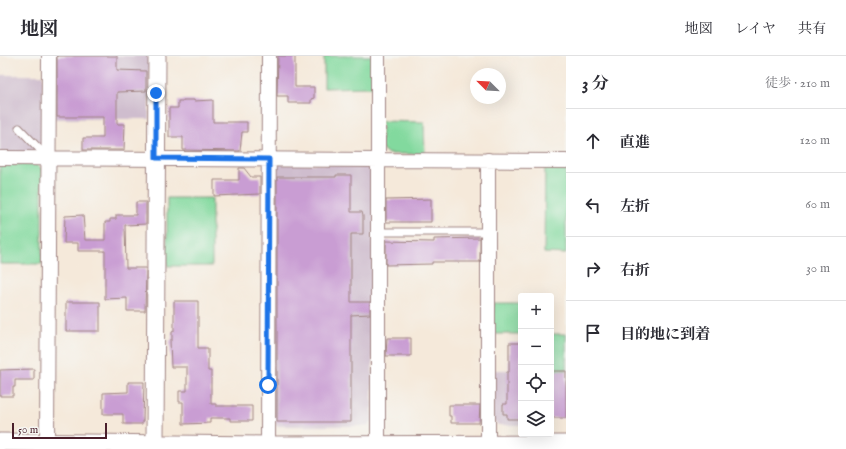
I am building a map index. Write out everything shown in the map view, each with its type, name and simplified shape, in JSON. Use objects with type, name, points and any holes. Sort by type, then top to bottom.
[{"type":"street","points":[[48,444],[49,56]]},
{"type":"street","points":[[156,446],[157,56]]},
{"type":"street","points":[[268,447],[269,56]]},
{"type":"street","points":[[378,56],[378,444]]},
{"type":"street","points":[[0,158],[566,161]]},
{"type":"street","points":[[488,160],[488,447]]},
{"type":"street","points":[[0,442],[268,447],[378,444],[401,447],[488,447],[566,444]]},
{"type":"lane","points":[[19,128],[48,158]]},
{"type":"lane","points":[[378,232],[488,232]]},
{"type":"shaded area","points":[[53,56],[149,56],[149,119],[52,119]]},
{"type":"shaded area","points":[[0,75],[43,75],[43,143],[33,154],[0,154]]},
{"type":"shaded area","points":[[278,164],[367,164],[374,170],[372,422],[368,426],[277,426],[272,421],[273,170]]},
{"type":"shaded area","points":[[493,370],[518,370],[518,425],[498,425],[493,420]]},
{"type":"green space","points":[[324,56],[374,56],[374,87],[324,88]]},
{"type":"green space","points":[[382,121],[424,122],[425,154],[388,154],[381,148]]},
{"type":"green space","points":[[0,164],[36,164],[42,169],[42,264],[0,264]]},
{"type":"green space","points":[[545,164],[566,164],[566,254],[544,253]]},
{"type":"green space","points":[[167,198],[212,198],[212,266],[167,266]]},
{"type":"green space","points":[[493,303],[518,303],[518,334],[493,334]]},
{"type":"green space","points":[[554,334],[566,334],[566,370],[554,370]]},
{"type":"building","points":[[57,56],[117,56],[117,70],[146,71],[146,91],[117,92],[117,124],[125,124],[124,150],[83,150],[83,138],[103,138],[103,117],[57,117]]},
{"type":"building","points":[[278,56],[295,56],[295,87],[314,87],[314,98],[311,99],[311,103],[288,103],[288,96],[277,96]]},
{"type":"building","points":[[213,100],[213,122],[247,122],[247,132],[242,132],[240,151],[183,150],[183,137],[169,137],[169,108],[178,108],[178,101]]},
{"type":"building","points":[[239,168],[244,168],[251,177],[260,177],[260,194],[214,196],[214,180],[239,180]]},
{"type":"building","points":[[336,175],[351,175],[351,212],[362,212],[363,216],[363,234],[351,234],[351,302],[370,302],[370,314],[351,315],[351,422],[277,422],[277,177],[336,177]]},
{"type":"building","points":[[431,199],[431,222],[386,222],[386,200]]},
{"type":"building","points":[[136,202],[146,202],[146,224],[125,225],[126,268],[146,268],[145,311],[127,311],[127,298],[105,299],[105,251],[78,251],[78,243],[64,243],[65,216],[83,215],[85,240],[105,240],[105,222],[110,222],[110,219],[116,219],[116,215],[136,215]]},
{"type":"building","points":[[480,238],[480,262],[432,262],[432,264],[386,265],[386,241],[434,242],[434,239]]},
{"type":"building","points":[[174,301],[198,301],[198,348],[208,348],[208,371],[211,371],[211,404],[216,404],[216,406],[252,406],[252,421],[230,421],[230,418],[210,418],[210,423],[183,424],[183,402],[179,402],[179,391],[187,391],[187,367],[171,367],[170,340],[172,340],[172,332],[174,331]]},
{"type":"building","points":[[66,302],[100,302],[100,331],[66,331]]},
{"type":"building","points":[[387,338],[411,338],[411,356],[386,356]]},
{"type":"building","points":[[509,343],[518,343],[518,419],[507,419],[507,414],[503,414],[503,404],[507,404],[507,372],[509,372]]},
{"type":"building","points":[[34,369],[34,380],[15,380],[13,396],[0,396],[0,370]]},
{"type":"building","points":[[554,371],[566,371],[566,418],[554,418]]},
{"type":"building","points":[[128,382],[144,382],[142,424],[123,424],[123,414],[103,414],[103,393],[128,392]]},
{"type":"building","points":[[449,405],[480,405],[479,423],[451,423],[451,416],[449,416]]},
{"type":"route","points":[[156,93],[156,158],[269,159],[268,385]]}]
